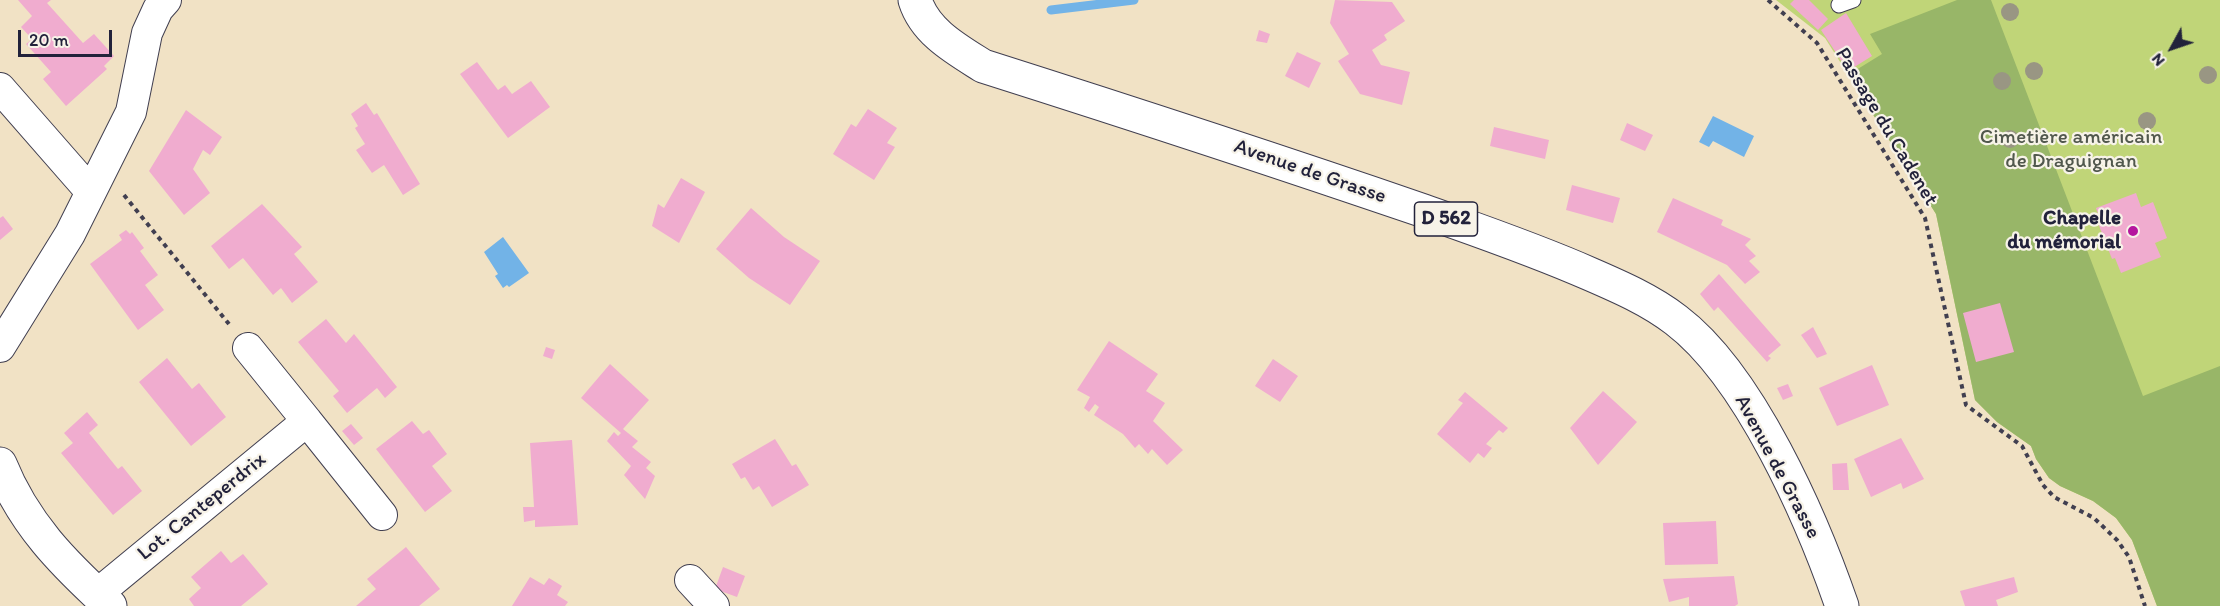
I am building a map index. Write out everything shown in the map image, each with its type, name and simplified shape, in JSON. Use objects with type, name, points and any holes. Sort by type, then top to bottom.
[{"type":"main road","name":"Avenue de Grasse","points":[[915,0],[920,16],[946,43],[983,66],[1235,146],[1537,251],[1636,294],[1677,320],[1708,351],[1747,402],[1789,479],[1827,563],[1842,606]]},
{"type":"main road","points":[[4,483],[32,526],[103,600]]},
{"type":"street","points":[[0,347],[70,234],[131,112],[147,33],[158,9],[166,0]]},
{"type":"street","points":[[0,88],[97,180]]},
{"type":"street","points":[[248,348],[382,515]]},
{"type":"street","name":"Lot. Canteperdrix","points":[[103,600],[307,421]]},
{"type":"street","points":[[690,580],[714,606]]},
{"type":"path","name":"Passage du Cadenet","points":[[1768,0],[1817,43],[1925,218],[1966,405],[2022,446],[2043,485],[2054,497],[2094,518],[2118,540],[2128,557],[2145,606]]},
{"type":"path","points":[[97,180],[248,348]]},
{"type":"green space","name":"Cimetière américain de Draguignan","points":[[1776,0],[2220,0],[2220,606],[2157,606],[2132,540],[2116,518],[2093,501],[2060,486],[2049,478],[2036,459],[2031,446],[1997,422],[1975,400],[1936,214],[1825,38]]},
{"type":"green space","points":[[1957,0],[1991,0],[2143,396],[2220,366],[2220,606],[2157,606],[2132,540],[2116,518],[2093,501],[2060,486],[2049,478],[2036,459],[2031,446],[1997,422],[1975,400],[1936,214],[1848,75],[1882,54],[1870,34]]},
{"type":"water","points":[[1713,116],[1754,136],[1744,157],[1713,141],[1709,147],[1699,142]]},
{"type":"water","points":[[503,237],[529,273],[509,287],[507,285],[503,288],[495,276],[498,274],[484,252]]},
{"type":"building","points":[[18,0],[51,0],[47,3],[83,43],[94,34],[114,56],[104,66],[107,69],[66,106],[43,79],[51,72],[26,44],[32,39],[21,27],[32,16]]},
{"type":"building","points":[[1335,0],[1392,2],[1405,21],[1384,35],[1387,40],[1372,50],[1381,65],[1410,72],[1402,105],[1360,94],[1338,61],[1349,54],[1330,23]]},
{"type":"building","points":[[1794,0],[1809,0],[1828,19],[1818,30],[1790,4]]},
{"type":"building","points":[[1846,13],[1872,56],[1848,71],[1821,30]]},
{"type":"building","points":[[1259,30],[1270,34],[1267,43],[1256,41]]},
{"type":"building","points":[[1297,52],[1321,63],[1309,88],[1285,76]]},
{"type":"building","points":[[477,62],[498,90],[505,85],[512,94],[531,81],[550,107],[508,138],[460,74]]},
{"type":"building","points":[[366,103],[374,115],[377,113],[420,184],[403,195],[384,165],[372,173],[356,150],[365,144],[355,128],[358,126],[351,114]]},
{"type":"building","points":[[868,109],[897,128],[887,143],[895,147],[874,180],[833,154],[851,124],[856,127]]},
{"type":"building","points":[[186,110],[222,137],[210,155],[203,150],[193,169],[210,193],[184,215],[149,171]]},
{"type":"building","points":[[1627,123],[1653,135],[1645,151],[1620,140]]},
{"type":"building","points":[[1494,127],[1549,140],[1545,159],[1490,146]]},
{"type":"building","points":[[681,178],[705,192],[679,243],[652,226],[658,204],[664,208]]},
{"type":"building","points":[[1572,185],[1620,198],[1613,223],[1566,210]]},
{"type":"building","name":"Chapelle du mémorial","points":[[2136,193],[2141,207],[2153,202],[2167,238],[2155,243],[2161,257],[2121,273],[2115,258],[2112,259],[2098,223],[2101,222],[2096,208]]},
{"type":"building","points":[[1673,198],[1723,220],[1721,225],[1751,239],[1745,245],[1756,256],[1749,261],[1760,272],[1745,284],[1727,265],[1657,232]]},
{"type":"building","points":[[262,204],[302,247],[294,254],[318,282],[292,303],[281,288],[273,295],[243,258],[229,269],[211,246]]},
{"type":"building","points":[[751,208],[784,237],[820,261],[790,305],[749,278],[716,249]]},
{"type":"building","points":[[3,216],[13,229],[0,240],[0,218]]},
{"type":"building","points":[[126,230],[130,234],[132,232],[144,248],[140,251],[158,275],[145,285],[164,310],[138,330],[90,264],[122,240],[119,235]]},
{"type":"building","points":[[1719,274],[1781,345],[1768,356],[1771,358],[1767,362],[1718,307],[1714,311],[1700,294]]},
{"type":"building","points":[[2000,303],[2014,352],[1976,362],[1963,313]]},
{"type":"building","points":[[326,319],[346,343],[354,334],[397,387],[385,398],[377,388],[347,413],[333,396],[339,391],[298,342]]},
{"type":"building","points":[[1813,327],[1827,354],[1817,358],[1801,335]]},
{"type":"building","points":[[1109,341],[1158,374],[1146,391],[1165,403],[1153,421],[1183,450],[1167,465],[1152,449],[1148,454],[1139,444],[1135,448],[1123,434],[1094,415],[1099,407],[1095,404],[1089,412],[1084,408],[1090,397],[1077,390]]},
{"type":"building","points":[[546,347],[555,350],[552,359],[543,356]]},
{"type":"building","points":[[167,358],[192,389],[199,383],[226,417],[191,446],[139,382]]},
{"type":"building","points":[[1273,359],[1298,376],[1280,402],[1255,386]]},
{"type":"building","points":[[610,364],[649,400],[623,429],[638,441],[632,447],[651,462],[646,468],[655,476],[645,499],[624,475],[631,466],[607,441],[614,432],[618,436],[621,433],[581,398]]},
{"type":"building","points":[[1872,365],[1889,405],[1837,426],[1819,388]]},
{"type":"building","points":[[1788,384],[1793,396],[1783,400],[1777,388]]},
{"type":"building","points":[[1603,391],[1637,422],[1598,465],[1570,428]]},
{"type":"building","points":[[1465,392],[1508,428],[1503,433],[1499,430],[1486,444],[1492,448],[1484,458],[1478,453],[1470,463],[1437,434],[1463,403],[1458,400]]},
{"type":"building","points":[[87,412],[98,425],[89,433],[118,469],[122,466],[142,491],[113,515],[61,453],[73,443],[64,433]]},
{"type":"building","points":[[412,421],[423,434],[429,430],[447,454],[432,466],[452,491],[425,512],[376,449]]},
{"type":"building","points":[[351,424],[363,438],[354,445],[342,431]]},
{"type":"building","points":[[1901,438],[1924,479],[1903,489],[1901,483],[1871,497],[1854,459]]},
{"type":"building","points":[[775,439],[792,466],[796,464],[809,485],[772,507],[759,486],[753,490],[745,477],[741,479],[732,464]]},
{"type":"building","points":[[572,440],[578,525],[535,527],[535,520],[524,522],[523,507],[534,507],[530,443]]},
{"type":"building","points":[[1847,463],[1849,490],[1833,490],[1832,464]]},
{"type":"building","points":[[1716,521],[1718,564],[1665,565],[1663,523]]},
{"type":"building","points":[[406,547],[440,589],[419,606],[356,606],[376,589],[367,579]]},
{"type":"building","points":[[221,551],[231,563],[243,554],[268,584],[241,606],[194,606],[189,599],[201,588],[191,577]]},
{"type":"building","points":[[723,567],[745,576],[737,597],[715,589]]},
{"type":"building","points":[[1734,576],[1738,604],[1735,606],[1689,606],[1689,597],[1669,602],[1663,579]]},
{"type":"building","points":[[530,577],[544,585],[549,578],[562,586],[557,595],[568,602],[565,606],[512,606]]},
{"type":"building","points":[[2014,577],[2018,592],[1996,600],[1998,606],[1965,606],[1960,591]]},
{"type":"waterway","points":[[1051,10],[1134,0]]},
{"type":"place","name":"Chapelle du mémorial","points":[[2133,231]]}]
